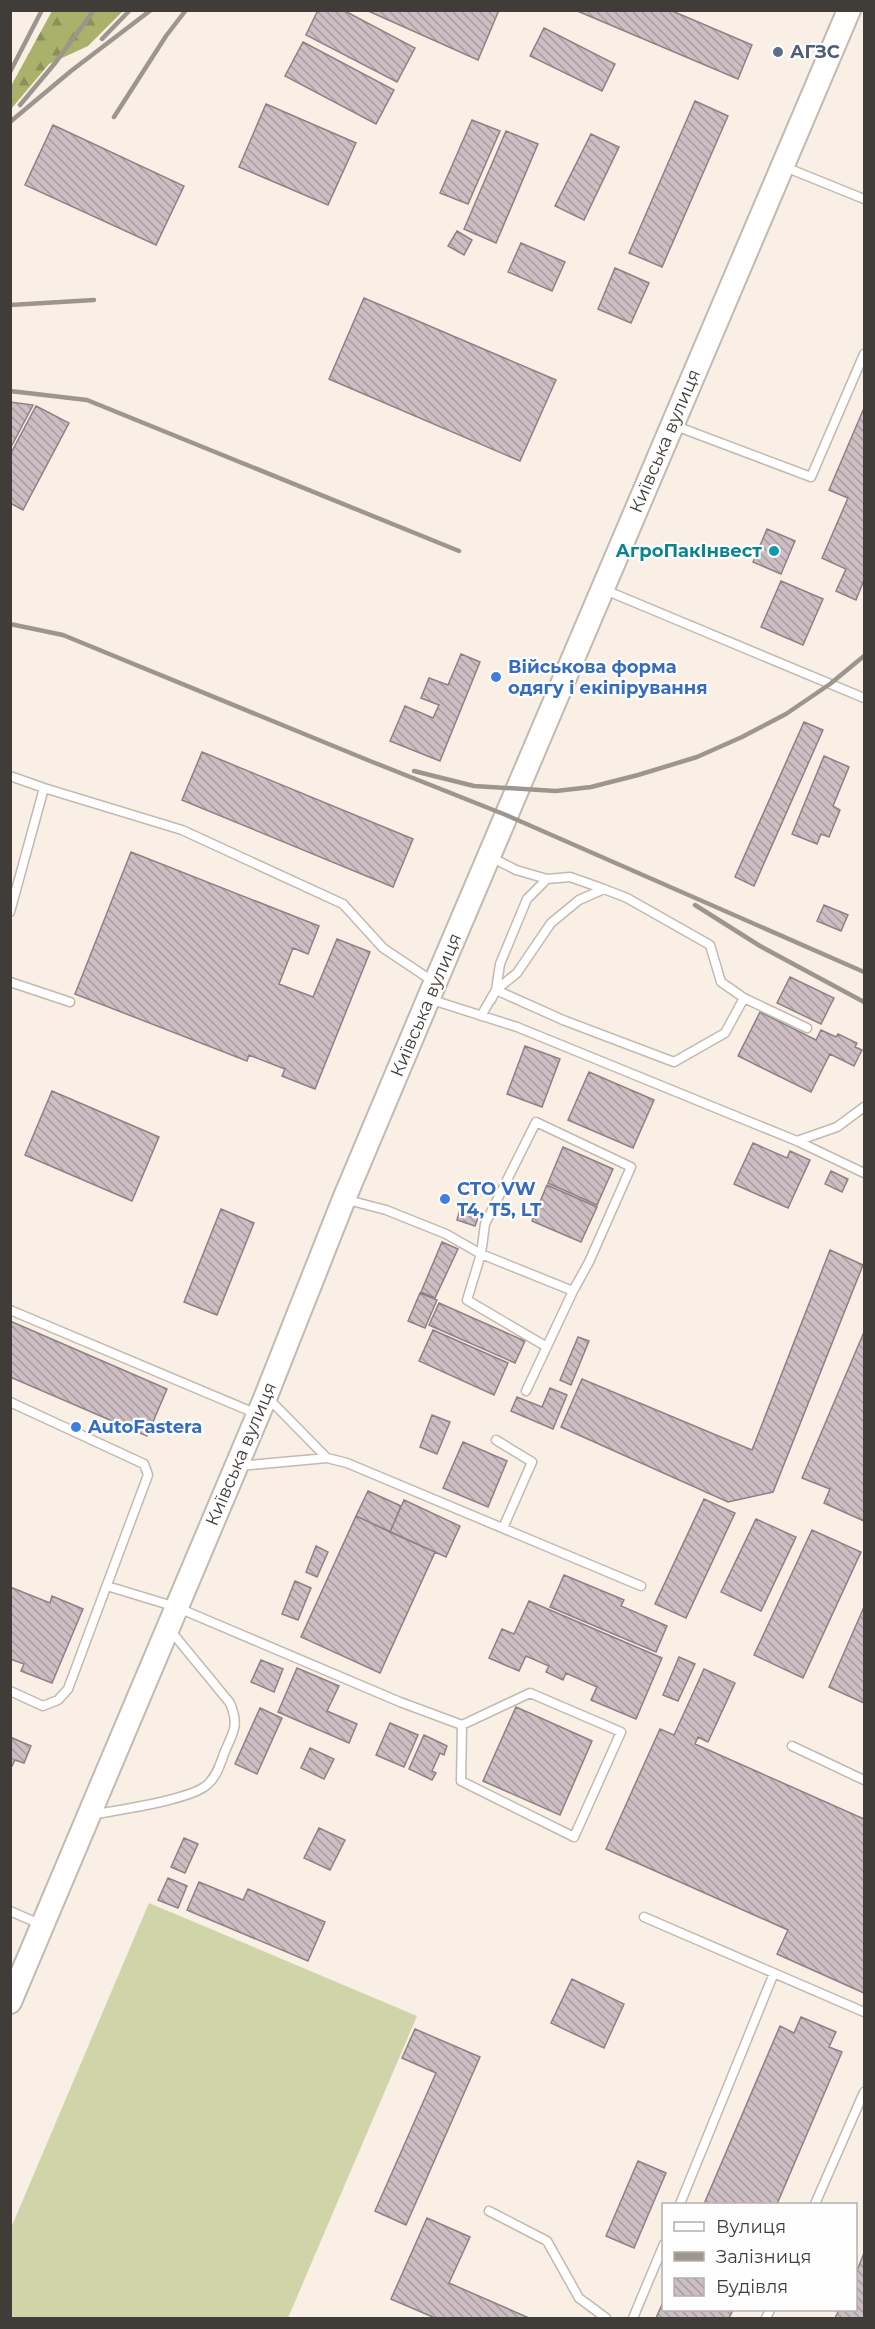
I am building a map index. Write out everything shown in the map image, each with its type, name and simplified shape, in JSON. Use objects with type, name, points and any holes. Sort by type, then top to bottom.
[{"type":"main road","name":"Київська вулиця","points":[[10,2002],[262,1405],[344,1199],[849,10]]},
{"type":"lane","points":[[782,166],[864,200]]},
{"type":"lane","points":[[673,425],[811,477],[864,354]]},
{"type":"lane","points":[[602,589],[864,698]]},
{"type":"lane","points":[[10,776],[182,830],[343,904],[383,948],[432,991],[481,1016],[517,1027],[797,1141],[864,1173]]},
{"type":"lane","points":[[10,912],[44,788]]},
{"type":"lane","points":[[489,856],[516,870],[547,879],[570,877],[627,898],[710,945],[721,982],[744,998],[807,1028]]},
{"type":"lane","points":[[496,990],[500,964],[527,899],[547,879]]},
{"type":"lane","points":[[481,1016],[496,990],[517,973],[551,923],[579,900],[604,889]]},
{"type":"lane","points":[[10,982],[70,1002]]},
{"type":"lane","points":[[496,990],[563,1020],[674,1062],[725,1033],[744,998]]},
{"type":"lane","points":[[797,1141],[837,1127],[864,1107]]},
{"type":"lane","points":[[526,1391],[589,1262],[631,1167],[536,1122],[485,1224],[481,1254],[467,1300],[547,1347]]},
{"type":"lane","points":[[344,1199],[386,1210],[446,1234],[481,1254],[573,1291]]},
{"type":"lane","points":[[10,1310],[262,1405],[327,1458]]},
{"type":"lane","points":[[10,1402],[144,1464],[148,1475],[68,1689],[58,1700],[43,1706],[10,1691]]},
{"type":"lane","points":[[496,1440],[532,1462],[503,1528]]},
{"type":"lane","points":[[236,1466],[327,1458],[347,1463],[641,1586]]},
{"type":"lane","points":[[107,1586],[172,1617],[462,1725],[530,1693],[621,1732],[574,1837],[461,1781],[462,1725]]},
{"type":"lane","points":[[88,1816],[191,1794],[207,1786],[214,1778],[236,1727],[230,1703],[172,1617]]},
{"type":"lane","points":[[792,1746],[864,1780]]},
{"type":"lane","points":[[10,1911],[42,1925]]},
{"type":"lane","points":[[644,1917],[864,2012]]},
{"type":"lane","points":[[681,2203],[774,1973]]},
{"type":"lane","points":[[817,2203],[864,2092]]},
{"type":"lane","points":[[489,2211],[547,2241],[579,2298],[606,2319]]},
{"type":"lane","points":[[633,2319],[662,2246]]},
{"type":"green space","points":[[52,11],[123,11],[88,46],[49,64],[11,109],[11,86]]},
{"type":"green space","points":[[149,1903],[417,2016],[288,2318],[11,2318],[11,2228]]},
{"type":"building","points":[[318,10],[343,10],[415,48],[397,82],[306,35]]},
{"type":"building","points":[[366,10],[499,10],[478,60]]},
{"type":"building","points":[[575,10],[670,10],[752,45],[738,79]]},
{"type":"building","points":[[544,28],[615,64],[602,91],[530,56]]},
{"type":"building","points":[[303,42],[394,90],[376,124],[285,76]]},
{"type":"building","points":[[695,101],[728,116],[662,267],[629,253]]},
{"type":"building","points":[[266,104],[356,143],[328,205],[239,167]]},
{"type":"building","points":[[472,120],[500,131],[468,204],[440,193]]},
{"type":"building","points":[[53,125],[184,186],[156,245],[25,185]]},
{"type":"building","points":[[506,131],[538,144],[496,243],[464,229]]},
{"type":"building","points":[[591,134],[619,147],[584,220],[555,206]]},
{"type":"building","points":[[457,231],[472,240],[464,255],[448,246]]},
{"type":"building","points":[[521,243],[565,262],[552,291],[508,272]]},
{"type":"building","points":[[615,268],[649,283],[631,323],[598,309]]},
{"type":"building","points":[[364,298],[556,380],[520,461],[329,379]]},
{"type":"building","points":[[10,402],[33,405],[10,449]]},
{"type":"building","points":[[36,406],[69,423],[23,510],[10,503],[10,455]]},
{"type":"building","points":[[864,408],[864,580],[856,600],[836,591],[846,569],[822,558],[848,498],[829,490]]},
{"type":"building","name":"АгроПакІнвест","points":[[767,529],[795,541],[781,574],[753,562]]},
{"type":"building","points":[[781,581],[823,599],[803,645],[761,627]]},
{"type":"building","points":[[461,654],[480,662],[440,761],[390,741],[405,706],[433,718],[439,705],[421,698],[429,678],[448,685]]},
{"type":"building","points":[[804,722],[823,730],[754,886],[735,877]]},
{"type":"building","points":[[202,752],[413,839],[393,887],[182,800]]},
{"type":"building","points":[[824,756],[849,767],[833,806],[840,810],[829,837],[821,834],[817,844],[792,834]]},
{"type":"building","points":[[131,852],[319,926],[308,954],[293,948],[279,984],[313,997],[337,939],[370,952],[315,1089],[282,1076],[285,1069],[249,1055],[247,1061],[75,994]]},
{"type":"building","points":[[824,905],[848,915],[841,931],[817,921]]},
{"type":"building","points":[[790,977],[834,998],[821,1024],[777,1003]]},
{"type":"building","points":[[760,1012],[816,1040],[821,1030],[836,1037],[838,1034],[857,1043],[855,1047],[862,1050],[854,1066],[830,1054],[811,1092],[738,1056]]},
{"type":"building","points":[[525,1046],[560,1059],[542,1107],[507,1094]]},
{"type":"building","points":[[589,1072],[654,1100],[633,1148],[568,1120]]},
{"type":"building","points":[[52,1091],[159,1137],[132,1201],[25,1155]]},
{"type":"building","points":[[753,1143],[787,1158],[790,1151],[810,1160],[788,1208],[734,1184]]},
{"type":"building","points":[[563,1147],[613,1169],[597,1205],[548,1183]]},
{"type":"building","points":[[831,1171],[848,1179],[842,1192],[825,1184]]},
{"type":"building","points":[[547,1185],[597,1207],[581,1242],[532,1221]]},
{"type":"building","points":[[221,1209],[254,1223],[217,1315],[184,1302]]},
{"type":"building","points":[[460,1209],[479,1215],[475,1226],[457,1220]]},
{"type":"building","points":[[442,1242],[458,1249],[435,1298],[421,1292]]},
{"type":"building","points":[[830,1250],[863,1265],[773,1492],[728,1502],[561,1427],[582,1379],[752,1450]]},
{"type":"building","points":[[420,1293],[437,1300],[425,1328],[408,1321]]},
{"type":"building","points":[[439,1303],[525,1341],[515,1363],[429,1325]]},
{"type":"building","points":[[10,1321],[167,1389],[147,1436],[10,1377]]},
{"type":"building","points":[[433,1330],[508,1363],[494,1395],[419,1361]]},
{"type":"building","points":[[864,1332],[864,1521],[824,1503],[830,1489],[802,1478]]},
{"type":"building","points":[[578,1337],[589,1341],[571,1385],[560,1380]]},
{"type":"building","points":[[550,1388],[567,1395],[553,1429],[511,1411],[517,1397],[542,1407]]},
{"type":"building","points":[[432,1415],[450,1422],[437,1454],[420,1447]]},
{"type":"building","points":[[463,1442],[507,1461],[488,1507],[443,1488]]},
{"type":"building","points":[[368,1491],[401,1506],[390,1532],[356,1516]]},
{"type":"building","points":[[704,1499],[735,1513],[686,1618],[655,1604]]},
{"type":"building","points":[[404,1500],[460,1526],[446,1557],[390,1532]]},
{"type":"building","points":[[356,1516],[435,1552],[380,1673],[301,1637]]},
{"type":"building","points":[[756,1519],[796,1537],[761,1611],[721,1592]]},
{"type":"building","points":[[812,1530],[861,1552],[803,1678],[754,1655]]},
{"type":"building","points":[[316,1546],[328,1552],[317,1577],[306,1572]]},
{"type":"building","points":[[564,1575],[624,1600],[621,1606],[667,1626],[656,1652],[550,1607]]},
{"type":"building","points":[[295,1581],[311,1588],[298,1620],[282,1614]]},
{"type":"building","points":[[10,1587],[50,1603],[52,1596],[83,1609],[52,1683],[21,1671],[24,1664],[10,1659]]},
{"type":"building","points":[[529,1601],[662,1658],[636,1719],[591,1700],[597,1687],[566,1673],[563,1680],[546,1672],[549,1666],[526,1656],[519,1671],[489,1658],[502,1629],[514,1634]]},
{"type":"building","points":[[864,1607],[864,1703],[829,1687]]},
{"type":"building","points":[[679,1657],[695,1664],[678,1701],[663,1695]]},
{"type":"building","points":[[261,1660],[283,1669],[274,1692],[251,1682]]},
{"type":"building","points":[[297,1668],[339,1686],[327,1711],[357,1724],[349,1743],[278,1712]]},
{"type":"building","points":[[704,1669],[735,1683],[708,1742],[698,1737],[695,1744],[864,1819],[864,1993],[777,1954],[788,1930],[606,1849],[660,1729],[674,1735]]},
{"type":"building","points":[[516,1707],[592,1741],[560,1815],[483,1781]]},
{"type":"building","points":[[260,1708],[282,1718],[257,1774],[235,1764]]},
{"type":"building","points":[[390,1723],[418,1735],[404,1767],[376,1755]]},
{"type":"building","points":[[424,1735],[447,1746],[444,1755],[440,1753],[432,1771],[436,1773],[432,1780],[409,1769]]},
{"type":"building","points":[[10,1737],[31,1746],[24,1763],[15,1760],[12,1766],[10,1765]]},
{"type":"building","points":[[310,1748],[334,1759],[324,1779],[301,1768]]},
{"type":"building","points":[[319,1828],[345,1840],[330,1870],[304,1858]]},
{"type":"building","points":[[184,1838],[198,1844],[185,1873],[171,1867]]},
{"type":"building","points":[[168,1878],[187,1886],[178,1908],[158,1900]]},
{"type":"building","points":[[199,1882],[243,1900],[248,1889],[325,1922],[308,1961],[187,1910]]},
{"type":"building","points":[[572,1979],[624,2004],[604,2048],[551,2023]]},
{"type":"building","points":[[801,2017],[836,2032],[829,2047],[842,2052],[777,2203],[704,2203],[780,2026],[794,2033]]},
{"type":"building","points":[[415,2029],[480,2057],[406,2225],[375,2211],[436,2073],[402,2058]]},
{"type":"building","points":[[638,2161],[666,2173],[634,2248],[606,2236]]},
{"type":"building","points":[[427,2218],[470,2237],[449,2283],[529,2318],[435,2318],[391,2299]]},
{"type":"building","points":[[864,2253],[864,2318],[835,2318],[838,2311],[857,2311],[857,2270]]},
{"type":"building","points":[[662,2304],[662,2311],[732,2311],[729,2318],[656,2318]]},
{"type":"railway","points":[[10,72],[42,10]]},
{"type":"railway","points":[[20,105],[56,62],[94,10]]},
{"type":"railway","points":[[102,39],[130,10]]},
{"type":"railway","points":[[10,122],[71,71],[151,10]]},
{"type":"railway","points":[[114,117],[166,36],[186,10]]},
{"type":"railway","points":[[10,305],[94,300]]},
{"type":"railway","points":[[10,391],[87,400],[459,551]]},
{"type":"railway","points":[[10,624],[63,635],[506,815],[864,972]]},
{"type":"railway","points":[[414,771],[474,786],[556,791],[591,787],[638,775],[697,757],[786,714],[830,684],[864,656]]},
{"type":"railway","points":[[695,905],[760,946],[864,1002]]},
{"type":"place","name":"АГЗС","points":[[778,52]]},
{"type":"place","name":"АгроПакІнвест","points":[[774,551]]},
{"type":"place","name":"Військова форма одягу і екіпірування","points":[[496,677]]},
{"type":"place","name":"СТО VW T4, T5, LT","points":[[445,1199]]},
{"type":"place","name":"AutoFastera","points":[[76,1427]]}]
